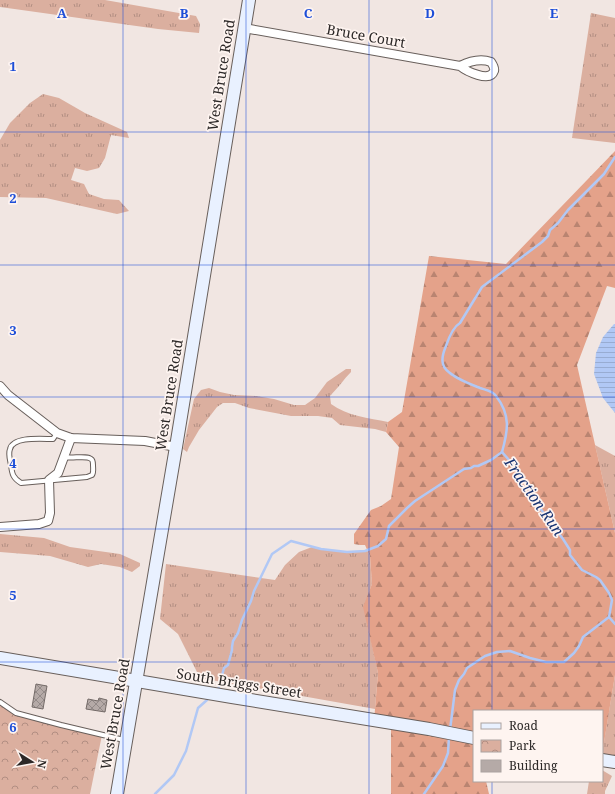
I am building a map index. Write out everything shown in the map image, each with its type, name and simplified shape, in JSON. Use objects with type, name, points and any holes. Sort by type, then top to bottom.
[{"type":"street","name":"West Bruce Road","points":[[117,794],[176,447],[249,0]]},
{"type":"street","name":"Bruce Court","points":[[244,28],[460,66]]},
{"type":"street","points":[[0,386],[8,395],[57,433],[71,438],[145,441],[176,447]]},
{"type":"street","points":[[0,527],[39,524],[48,521],[50,513],[49,480],[58,473],[71,438]]},
{"type":"street","name":"South Briggs Street","points":[[0,658],[471,737]]},
{"type":"street","points":[[603,760],[615,762]]},
{"type":"lane","points":[[57,433],[53,439],[19,440],[11,444],[9,450],[12,473],[16,480],[21,483],[88,477],[94,472],[93,461],[91,458],[64,457]]},
{"type":"lane","points":[[0,702],[16,713],[126,740]]},
{"type":"green space","points":[[0,0],[105,0],[196,16],[200,24],[199,33],[158,29],[0,7]]},
{"type":"green space","points":[[591,13],[615,18],[615,143],[572,138]]},
{"type":"green space","points":[[43,94],[59,98],[85,113],[127,132],[129,138],[111,135],[105,158],[99,168],[87,171],[75,168],[71,180],[84,184],[89,194],[104,199],[119,200],[129,211],[117,214],[46,198],[0,197],[0,140],[10,123],[30,103]]},
{"type":"green space","points":[[615,151],[615,288],[607,286],[577,365],[615,533],[615,675],[603,749],[603,710],[473,710],[473,782],[486,782],[489,794],[391,794],[391,723],[374,721],[378,673],[363,607],[372,584],[370,556],[365,545],[354,544],[354,534],[371,510],[381,506],[391,499],[399,447],[386,432],[388,422],[402,412],[429,256],[506,264]]},
{"type":"green space","points":[[346,369],[351,369],[351,372],[330,396],[331,404],[351,414],[388,422],[386,432],[375,429],[340,425],[332,418],[318,416],[291,416],[249,408],[235,403],[223,403],[217,407],[199,430],[187,452],[183,449],[194,399],[201,390],[209,388],[234,395],[256,396],[274,399],[294,405],[305,405],[315,398],[327,382]]},
{"type":"green space","points":[[595,445],[615,456],[615,533]]},
{"type":"green space","points":[[0,534],[44,538],[70,547],[120,554],[140,563],[140,566],[132,572],[120,567],[101,564],[88,567],[50,556],[0,552]]},
{"type":"green space","points":[[312,547],[338,551],[367,550],[370,556],[372,584],[364,607],[378,673],[375,709],[200,678],[178,634],[160,619],[166,564],[275,580],[285,565],[299,552]]},
{"type":"green space","points":[[615,675],[615,756],[603,754]]},
{"type":"green space","points":[[0,703],[16,713],[102,735],[90,794],[0,794]]},
{"type":"green space","points":[[603,771],[612,776],[605,794],[587,794],[589,782],[603,782]]},
{"type":"water","points":[[614,324],[615,413],[603,398],[594,374],[596,353],[603,337]]},
{"type":"building","points":[[36,684],[47,686],[43,709],[32,707]]},
{"type":"building","points":[[99,698],[107,700],[105,712],[86,709],[88,699],[98,701]]},
{"type":"waterway","name":"Fraction Run","points":[[502,452],[506,437],[507,423],[501,403],[493,393],[458,379],[448,372],[442,361],[448,339],[453,330],[460,323],[482,287],[542,242],[548,236],[550,230],[558,223],[568,210],[604,174],[615,157]]},
{"type":"waterway","points":[[218,690],[224,668],[228,665],[233,641],[238,633],[254,591],[272,554],[291,541],[321,549],[347,552],[365,551],[378,546],[386,539],[389,526],[415,501],[464,469],[478,466],[491,460],[502,452]]},
{"type":"waterway","name":"Fraction Run","points":[[450,730],[455,690],[459,680],[467,668],[485,656],[497,652],[510,651],[546,662],[564,662],[574,653],[583,637],[609,617],[612,600],[609,593],[600,580],[582,570],[570,555],[570,550],[534,500],[529,487],[517,469],[502,452]]},
{"type":"waterway","points":[[609,617],[615,624]]},
{"type":"waterway","points":[[155,794],[174,775],[186,751],[198,708],[207,700]]},
{"type":"waterway","name":"Fraction Run","points":[[424,794],[443,766],[448,753],[449,737]]}]
